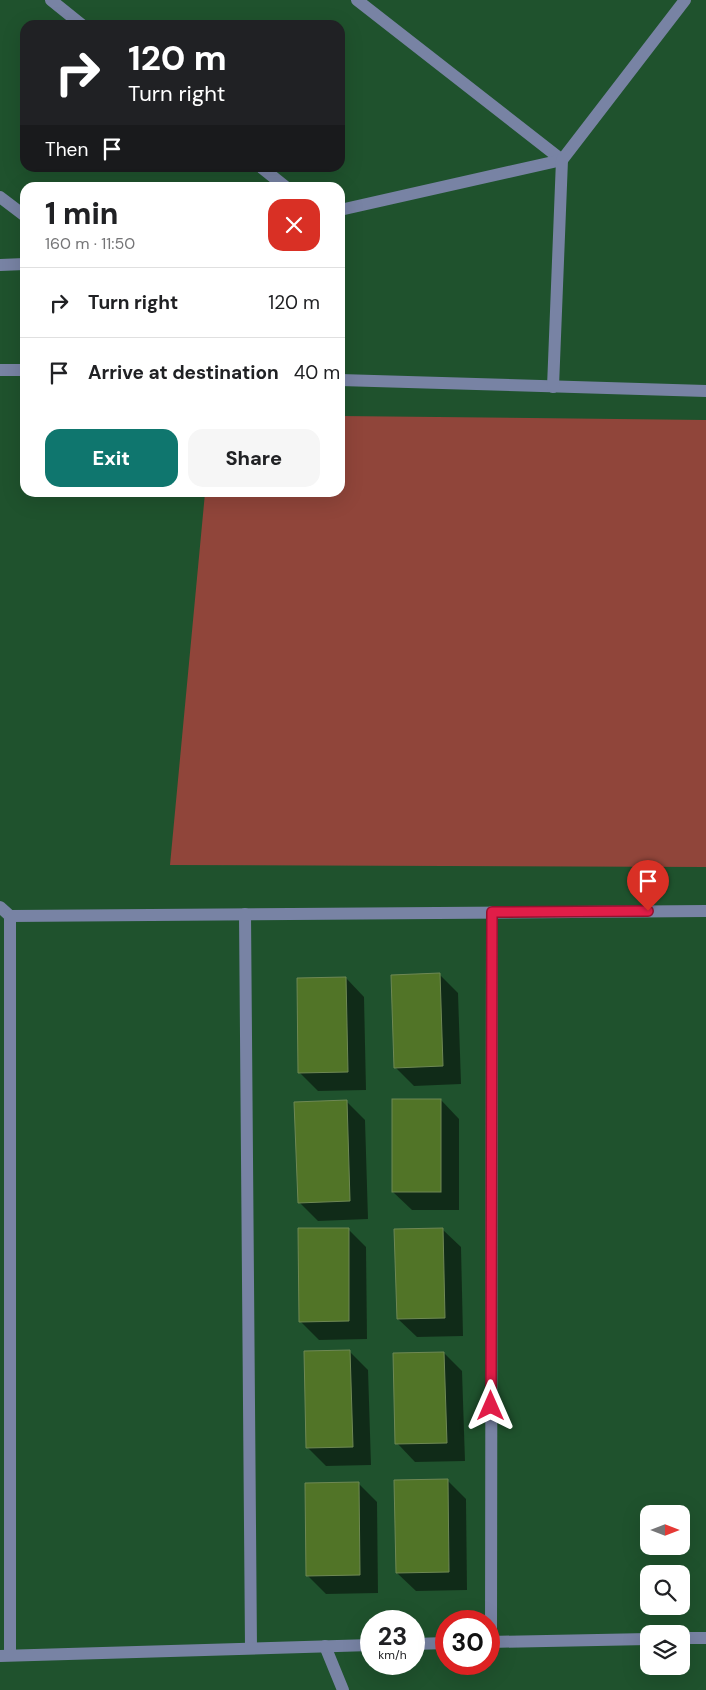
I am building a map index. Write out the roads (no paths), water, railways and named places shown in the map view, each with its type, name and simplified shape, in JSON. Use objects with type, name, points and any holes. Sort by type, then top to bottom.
[{"type":"street","points":[[51,0],[76,20]]},
{"type":"street","points":[[357,0],[562,160]]},
{"type":"street","points":[[553,386],[562,160],[678,2]]},
{"type":"street","points":[[345,209],[562,160]]},
{"type":"street","points":[[267,172],[280,182]]},
{"type":"street","points":[[0,197],[20,212]]},
{"type":"street","points":[[0,265],[20,264]]},
{"type":"street","points":[[0,370],[20,370]]},
{"type":"street","points":[[345,380],[706,391]]},
{"type":"street","points":[[360,1645],[5,1655],[5,912],[245,914],[706,911]]},
{"type":"street","points":[[490,1610],[492,912]]},
{"type":"street","points":[[245,914],[251,1648]]},
{"type":"street","points":[[690,1638],[706,1638]]},
{"type":"street","points":[[500,1642],[640,1639]]},
{"type":"street","points":[[325,1646],[343,1690]]}]
